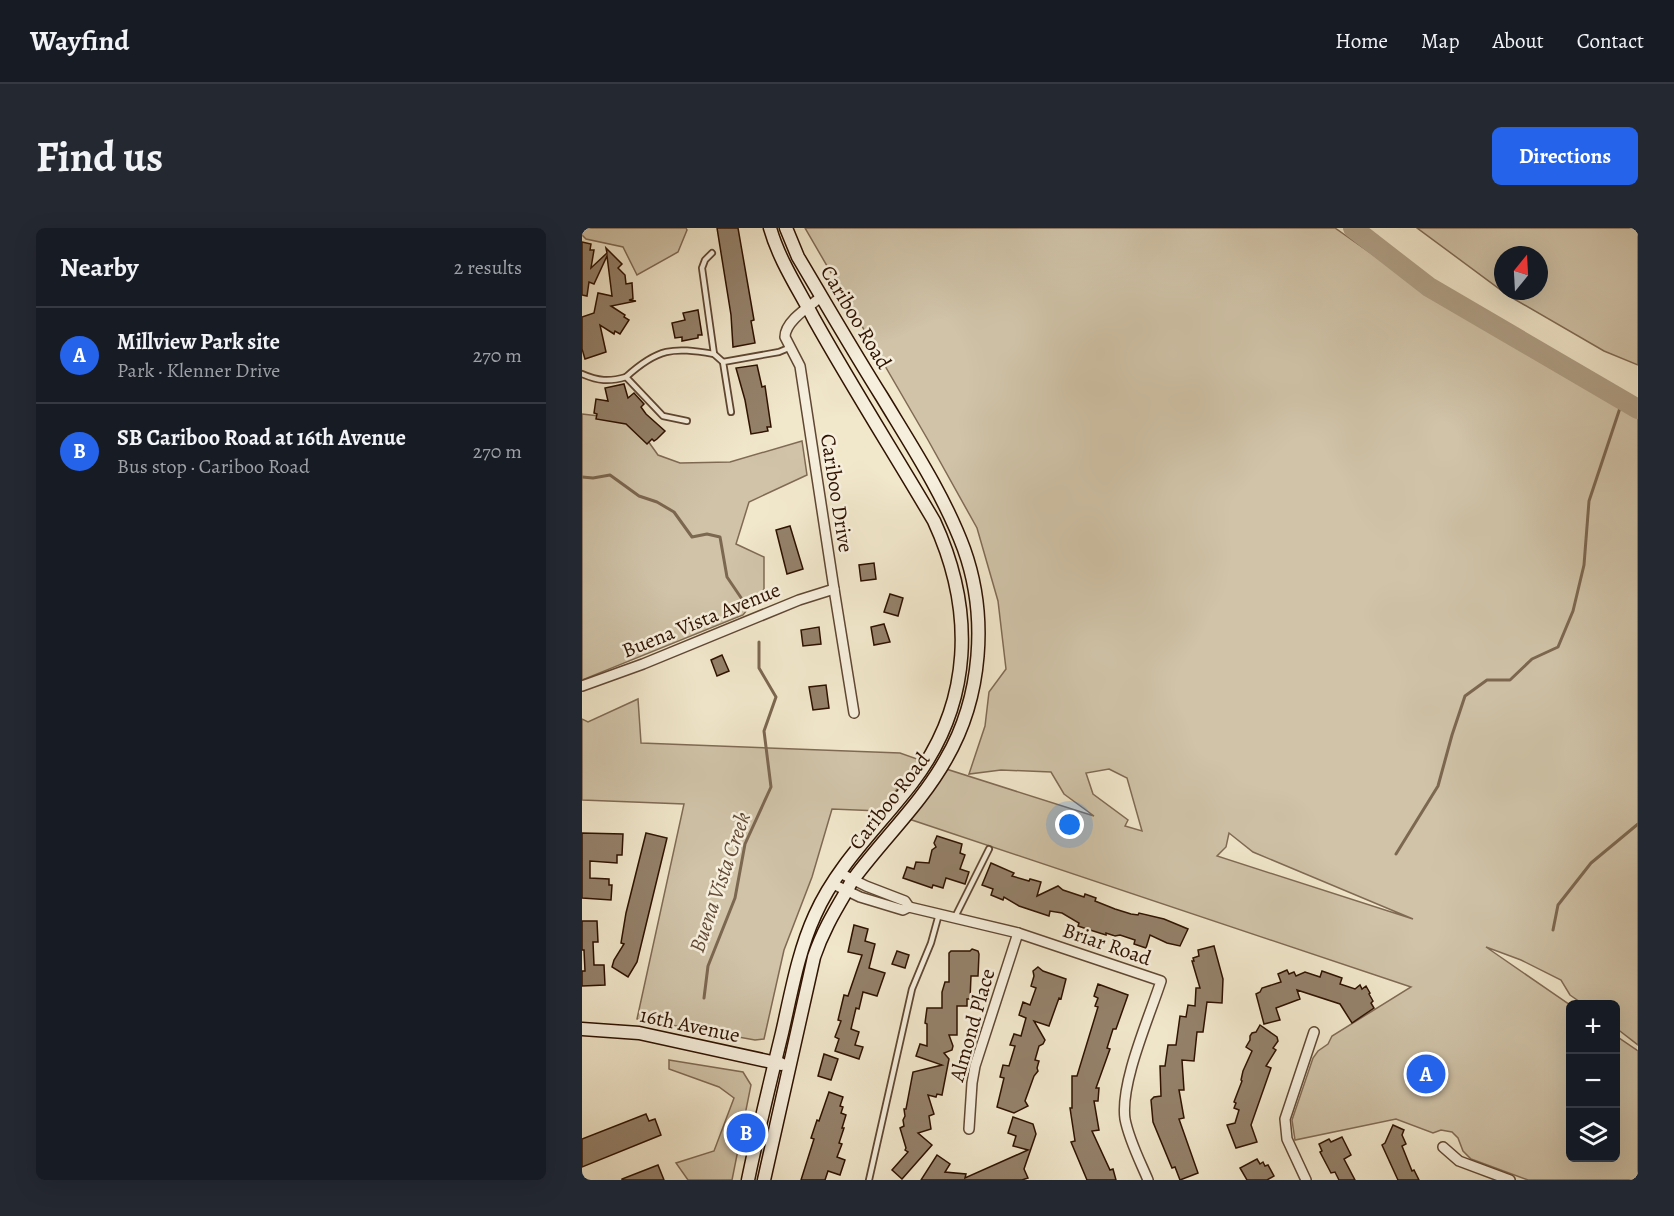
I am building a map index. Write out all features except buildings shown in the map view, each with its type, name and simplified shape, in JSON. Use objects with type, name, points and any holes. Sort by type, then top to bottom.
[{"type":"street","name":"Cariboo Road","points":[[748,1180],[797,968],[815,916],[836,878],[913,782],[937,742],[956,688],[962,649],[957,584],[952,564],[934,521],[808,307],[774,243],[770,228]]},
{"type":"street","name":"Cariboo Road","points":[[764,1180],[788,1065],[820,938],[853,879],[930,784],[952,748],[973,686],[978,642],[978,622],[972,578],[956,532],[908,441],[798,257],[786,228]]},
{"type":"street","points":[[790,347],[785,332],[790,324],[821,297]]},
{"type":"street","name":"Cariboo Drive","points":[[790,347],[801,366],[854,713]]},
{"type":"street","name":"Buena Vista Avenue","points":[[582,686],[644,664],[799,600],[834,589]]},
{"type":"street","name":"Briar Road","points":[[836,878],[853,879],[905,901],[909,907]]},
{"type":"street","name":"Briar Road","points":[[836,878],[847,891],[860,897],[903,910],[909,907],[1018,933],[1161,981],[1128,1079],[1124,1107],[1129,1133],[1149,1180]]},
{"type":"street","name":"Almond Place","points":[[969,1129],[975,1066],[1018,933]]},
{"type":"street","name":"16th Avenue","points":[[582,1029],[639,1033],[788,1065]]},
{"type":"street","points":[[1306,1180],[1287,1139],[1285,1119],[1314,1032]]},
{"type":"street","points":[[1443,1147],[1459,1161],[1510,1180]]},
{"type":"lane","points":[[712,254],[705,260],[702,268],[714,354]]},
{"type":"lane","points":[[723,362],[779,352],[790,347]]},
{"type":"lane","points":[[582,374],[593,379],[610,381],[626,377],[646,359],[661,353],[680,350],[714,354],[723,362],[731,412]]},
{"type":"lane","points":[[626,377],[663,416],[687,421]]},
{"type":"lane","points":[[955,917],[989,849]]},
{"type":"lane","points":[[869,1180],[912,989],[931,944],[939,914]]},
{"type":"shaded area","points":[[582,228],[686,228],[687,230],[678,252],[637,275],[623,247],[586,239],[582,235]]},
{"type":"shaded area","points":[[805,228],[1335,228],[1408,279],[1484,327],[1560,374],[1638,417],[1638,1045],[1620,1031],[1620,1000],[1577,1000],[1570,995],[1561,980],[1521,960],[1486,947],[1566,1002],[1566,1162],[1620,1162],[1620,1039],[1638,1051],[1638,1180],[1528,1180],[1471,1159],[1463,1151],[1458,1138],[1452,1132],[1441,1130],[1433,1133],[1396,1119],[1295,1140],[1292,1120],[1313,1058],[1318,1051],[1328,1044],[1332,1036],[1411,987],[909,819],[946,769],[1094,816],[1064,794],[1051,772],[1001,770],[969,774],[985,726],[989,692],[1006,669],[998,601],[977,528]],"holes":[[[1109,769],[1127,778],[1142,831],[1125,826],[1128,820],[1093,794],[1086,773]],[[1229,833],[1253,852],[1413,919],[1217,856],[1226,847]]]},
{"type":"shaded area","points":[[1417,228],[1638,228],[1638,365],[1604,351],[1516,300],[1548,300],[1548,246],[1494,246],[1494,285]]},
{"type":"shaded area","points":[[582,414],[633,420],[658,455],[680,463],[730,462],[802,441],[807,475],[749,502],[736,544],[764,557],[764,589],[743,615],[582,680]]},
{"type":"shaded area","points":[[638,699],[641,743],[900,753],[920,760],[880,811],[832,809],[812,877],[784,950],[764,1039],[755,1040],[637,1019],[684,804],[582,800],[582,719],[588,722]]},
{"type":"shaded area","points":[[669,1060],[743,1072],[751,1085],[732,1180],[688,1180],[676,1163],[714,1151],[734,1098],[719,1087],[669,1069]]},
{"type":"waterway","points":[[1353,228],[1429,287],[1638,409]]},
{"type":"waterway","points":[[1396,854],[1438,786],[1465,696],[1487,680],[1510,680],[1532,659],[1558,647],[1573,611],[1584,565],[1589,501],[1622,402]]},
{"type":"waterway","name":"Buena Vista Creek","points":[[582,477],[610,475],[639,496],[657,502],[674,512],[692,537],[707,534],[720,537],[727,577],[748,608]]},
{"type":"waterway","name":"Buena Vista Creek","points":[[704,998],[708,966],[735,898],[745,844],[771,787],[764,731],[776,697],[759,668],[759,642]]},
{"type":"waterway","points":[[1553,930],[1558,905],[1591,863],[1638,824]]},
{"type":"place","name":"Millview Park site","points":[[1426,1074]]},
{"type":"place","name":"SB Cariboo Road at 16th Avenue","points":[[746,1133]]}]
